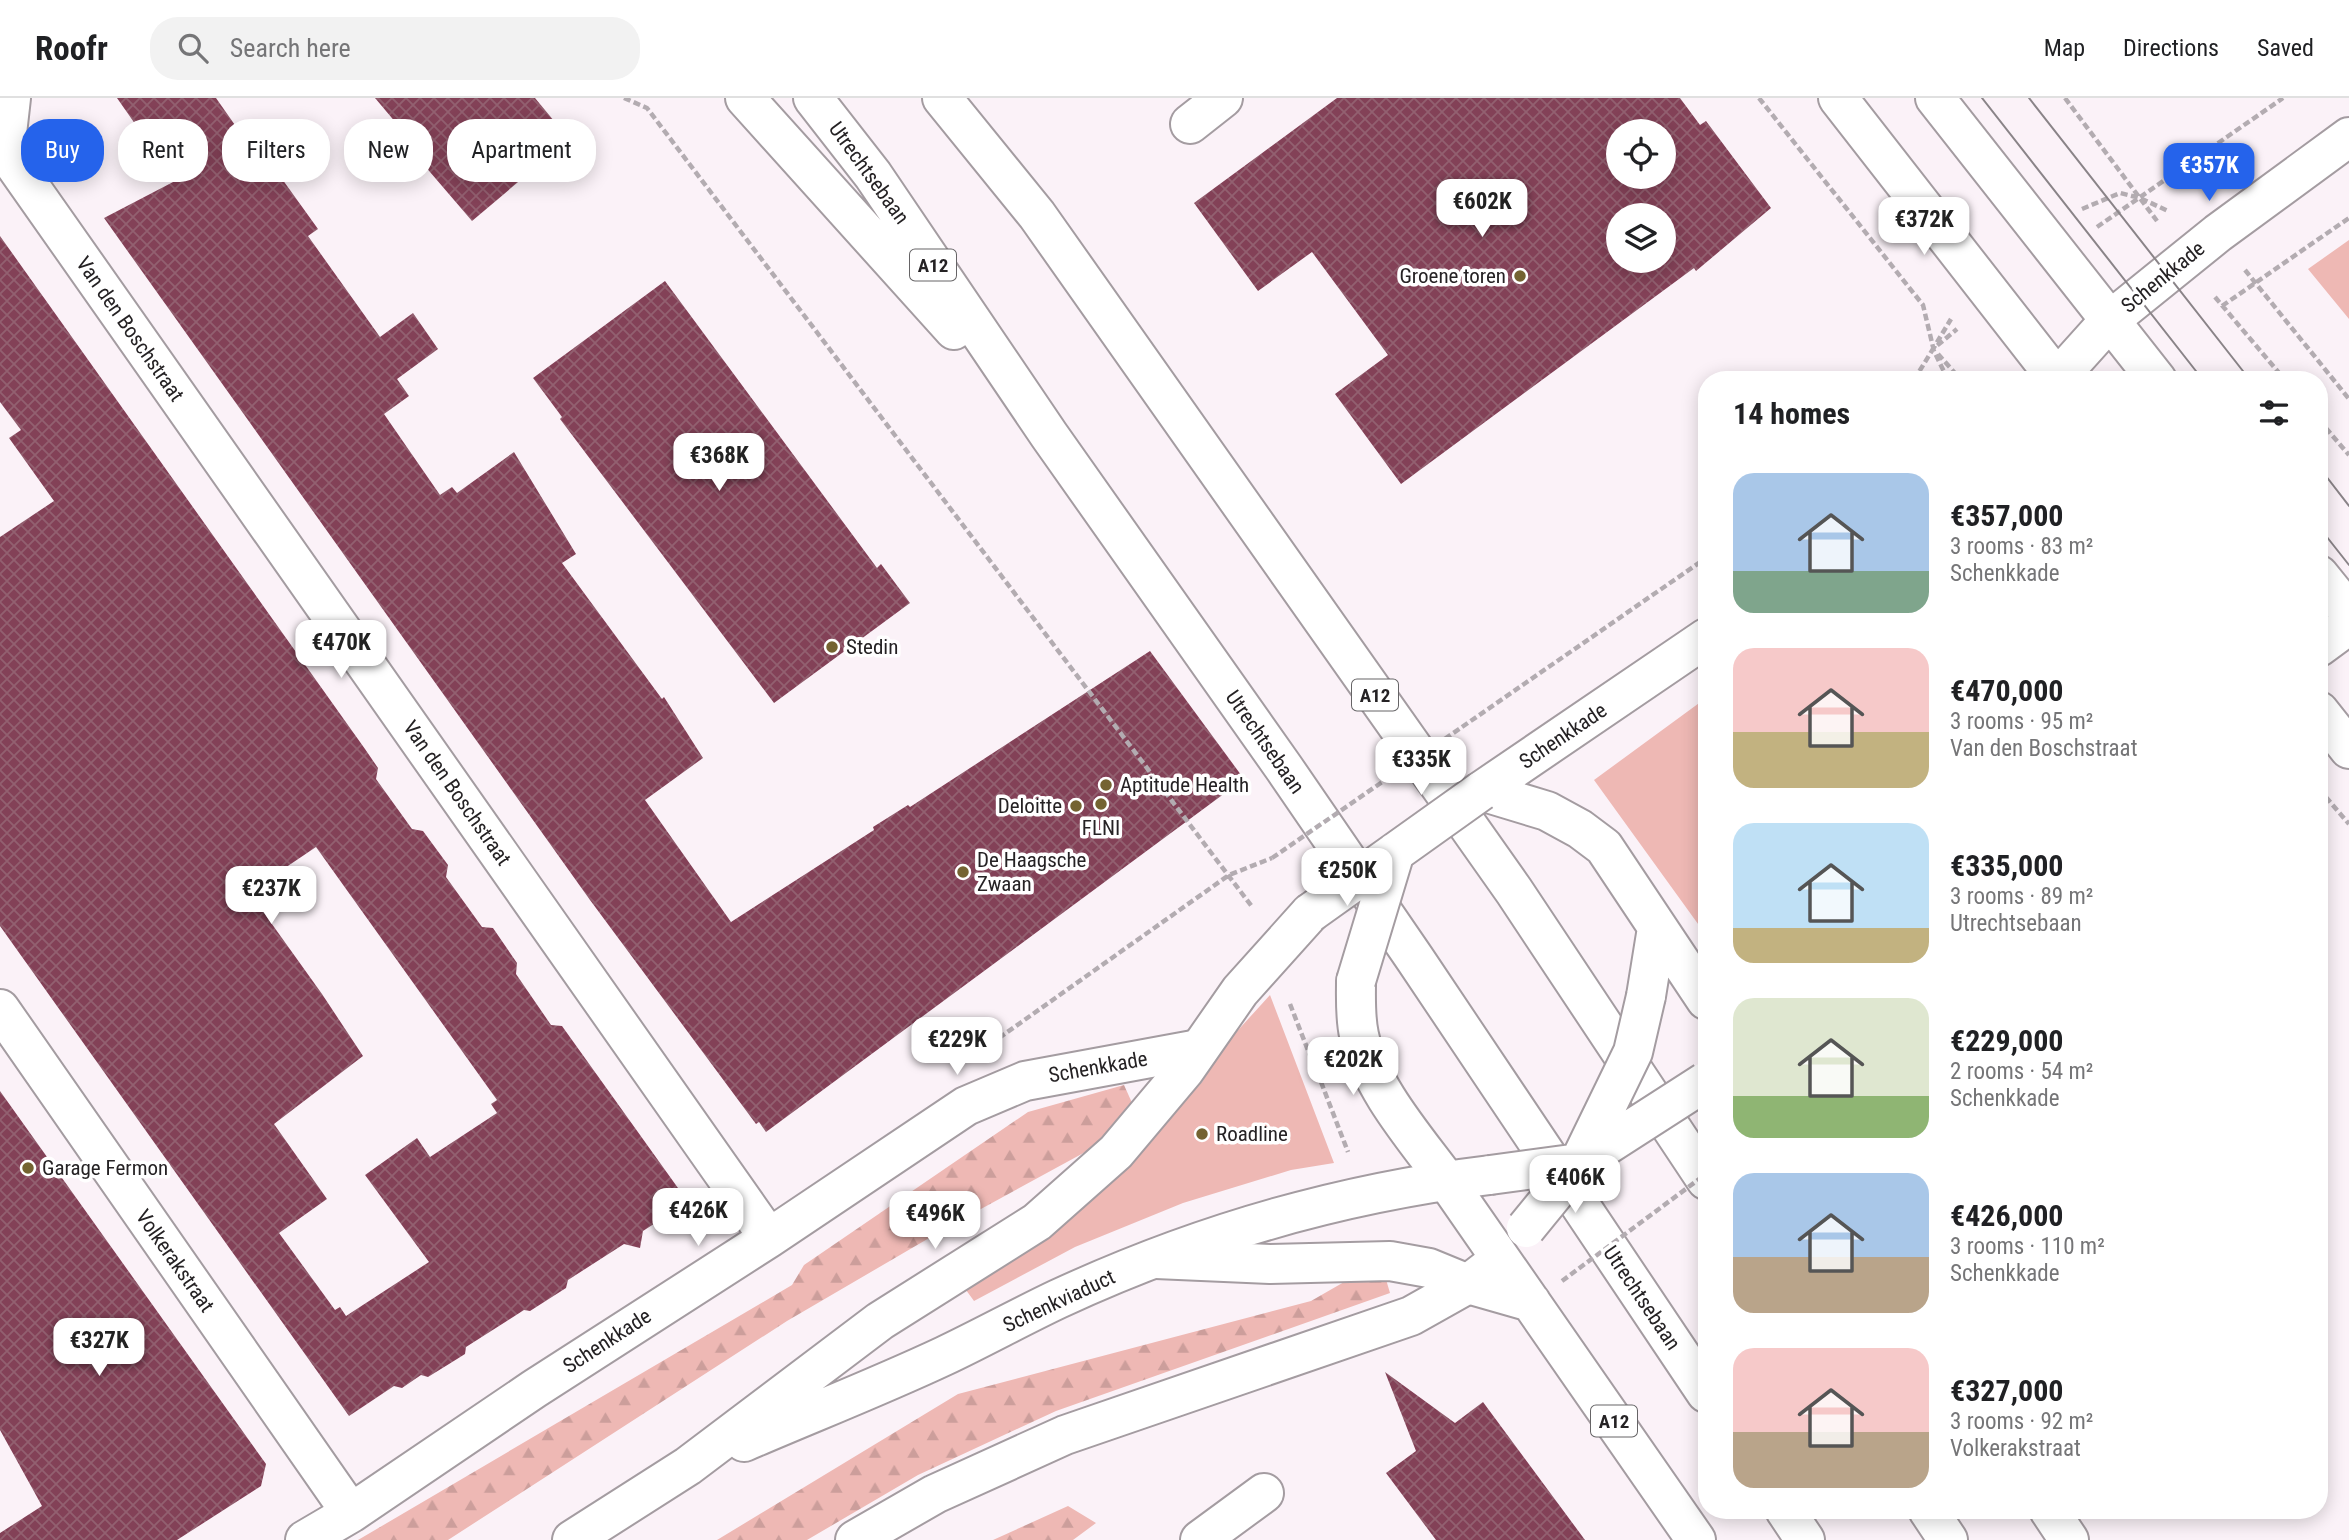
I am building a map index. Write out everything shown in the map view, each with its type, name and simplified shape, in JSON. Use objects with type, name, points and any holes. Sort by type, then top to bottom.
[{"type":"main road","name":"Van den Boschstraat","points":[[11,98],[5,150],[769,1238]]},
{"type":"main road","points":[[745,98],[1049,435]]},
{"type":"main road","name":"Utrechtsebaan","points":[[813,98],[873,175],[1049,435],[1284,768],[1698,1381]]},
{"type":"main road","name":"A12","points":[[942,98],[1037,215],[1514,891],[1698,1168]]},
{"type":"main road","points":[[966,98],[1037,215]]},
{"type":"main road","points":[[1190,124],[1223,98]]},
{"type":"main road","points":[[1838,98],[2051,371]]},
{"type":"main road","points":[[1935,98],[2150,371]]},
{"type":"main road","name":"Schenkkade","points":[[2064,371],[2109,321],[2218,233],[2349,137]]},
{"type":"main road","points":[[2328,586],[2349,612]]},
{"type":"main road","points":[[2328,640],[2349,625]]},
{"type":"main road","name":"Schenkkade","points":[[305,1540],[351,1513],[568,1366],[769,1238],[966,1105],[1025,1081],[1199,1049],[1240,991],[1310,913],[1395,852],[1497,790],[1698,644]]},
{"type":"main road","points":[[2328,722],[2349,749]]},
{"type":"main road","points":[[1497,790],[1547,811],[1604,846],[1698,988]]},
{"type":"main road","points":[[1395,852],[1356,981],[1355,1012],[1367,1063],[1392,1106],[1446,1180],[1579,1163],[1698,1087]]},
{"type":"main road","points":[[855,1540],[935,1494],[1065,1435],[1411,1317],[1468,1284],[1501,1259],[1579,1163],[1633,1052],[1646,996],[1657,928]]},
{"type":"main road","name":"Volkerakstraat","points":[[0,1009],[351,1513]]},
{"type":"main road","name":"Schenkviaduct","points":[[572,1540],[688,1466],[880,1321],[1037,1222],[1116,1152],[1185,1070],[1199,1049]]},
{"type":"main road","name":"A12","points":[[1446,1180],[1696,1540]]},
{"type":"main road","name":"Schenkviaduct","points":[[688,1466],[943,1357],[1060,1299],[1156,1259],[1303,1210],[1446,1180]]},
{"type":"main road","points":[[1156,1259],[1270,1264],[1390,1261],[1429,1268],[1468,1284],[1531,1302]]},
{"type":"main road","points":[[1200,1540],[1264,1493]]},
{"type":"main road","points":[[1791,1519],[1805,1540]]},
{"type":"main road","points":[[1934,1519],[1948,1540]]},
{"type":"main road","points":[[2055,1519],[2069,1540]]},
{"type":"path","points":[[624,98],[647,108],[1253,908],[1366,1196]]},
{"type":"path","points":[[1759,98],[1923,304],[1933,349],[1953,371]]},
{"type":"path","points":[[2065,98],[2140,198],[2218,233],[2255,284],[2326,371]]},
{"type":"path","points":[[2140,198],[2283,98]]},
{"type":"path","points":[[2222,306],[2349,218]]},
{"type":"path","points":[[1920,371],[1933,349]]},
{"type":"path","points":[[2328,373],[2349,399]]},
{"type":"path","points":[[2328,430],[2349,455]]},
{"type":"path","points":[[1272,858],[1698,564]]},
{"type":"path","points":[[2328,800],[2349,824]]},
{"type":"path","points":[[1562,1281],[1698,1180]]},
{"type":"green space","points":[[2349,240],[2349,319],[2308,269]]},
{"type":"green space","points":[[1698,704],[1698,924],[1594,780]]},
{"type":"green space","points":[[1270,995],[1334,1163],[1291,1170],[1183,1203],[1075,1247],[974,1301],[966,1290],[1036,1243],[1135,1158],[1202,1082],[1230,1039]]},
{"type":"green space","points":[[1124,1085],[1133,1105],[1089,1150],[948,1227],[787,1321],[448,1540],[358,1540],[792,1285],[804,1265],[1028,1112]]},
{"type":"green space","points":[[1358,1274],[1385,1276],[1390,1293],[1056,1411],[918,1475],[807,1540],[717,1540],[958,1394],[1311,1301]]},
{"type":"green space","points":[[1068,1506],[1096,1523],[1073,1540],[993,1540]]},
{"type":"building","points":[[117,98],[216,98],[231,119],[222,119],[222,182],[284,182],[318,229],[308,236],[380,337],[413,313],[438,349],[397,379],[409,396],[384,414],[440,495],[452,487],[457,493],[514,452],[576,554],[562,563],[662,699],[664,697],[703,758],[645,800],[731,922],[874,830],[873,827],[908,805],[910,807],[1150,651],[1244,779],[766,1132],[759,1122],[756,1124],[590,900],[104,218],[173,182],[208,182],[208,119],[132,119]]},
{"type":"building","points":[[375,98],[535,98],[552,119],[447,119],[447,182],[518,182],[472,221],[433,176],[433,119],[393,119]]},
{"type":"building","name":"Groene toren","points":[[1337,98],[1680,98],[1700,125],[1706,121],[1771,208],[1696,271],[1694,268],[1401,484],[1335,394],[1388,355],[1312,252],[1258,291],[1194,203]]},
{"type":"building","points":[[0,236],[365,749],[378,768],[376,779],[412,829],[423,831],[448,865],[446,877],[482,927],[493,928],[517,963],[516,974],[551,1025],[562,1026],[688,1202],[643,1231],[640,1248],[624,1244],[568,1280],[566,1288],[530,1311],[524,1310],[466,1347],[465,1354],[428,1377],[421,1375],[402,1388],[394,1386],[349,1416],[0,926],[0,537],[54,501],[9,438],[21,430],[0,402]],"holes":[[[316,847],[497,1100],[491,1104],[497,1113],[430,1157],[417,1138],[365,1175],[429,1262],[346,1316],[340,1307],[335,1310],[279,1233],[327,1199],[274,1124],[363,1056],[249,892]]]},
{"type":"building","points":[[665,281],[877,568],[881,564],[910,603],[774,703],[560,419],[562,417],[533,378]]},
{"type":"building","points":[[0,1091],[266,1464],[261,1486],[177,1540],[0,1540],[0,1533],[42,1506],[0,1430]]},
{"type":"building","points":[[1385,1372],[1455,1423],[1483,1402],[1585,1540],[1436,1540],[1386,1473],[1416,1451]]},
{"type":"tram line","points":[[1982,98],[2196,371]]},
{"type":"tram line","points":[[2029,98],[2243,371]]},
{"type":"tram line","points":[[2328,479],[2349,506]]},
{"type":"tram line","points":[[2328,538],[2349,565]]},
{"type":"place","name":"Groene toren","points":[[1520,276]]},
{"type":"place","name":"Stedin","points":[[832,647]]},
{"type":"place","name":"Aptitude Health","points":[[1106,785]]},
{"type":"place","name":"FLNI","points":[[1101,804]]},
{"type":"place","name":"Deloitte","points":[[1076,806]]},
{"type":"place","name":"De Haagsche Zwaan","points":[[963,872]]},
{"type":"place","name":"Roadline","points":[[1202,1134]]},
{"type":"place","name":"Garage Fermon","points":[[28,1168]]}]
